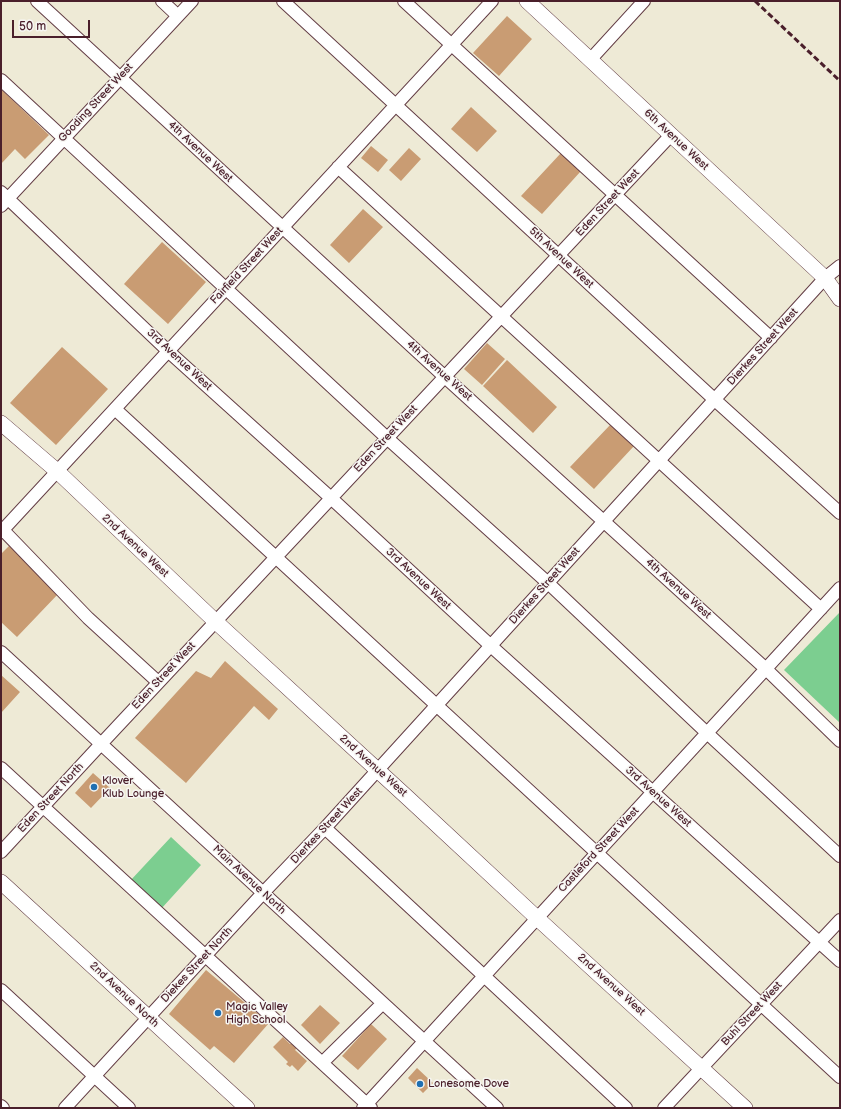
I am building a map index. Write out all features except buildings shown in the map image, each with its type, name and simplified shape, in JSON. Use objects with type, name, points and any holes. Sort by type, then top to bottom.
[{"type":"main road","name":"6th Avenue West","points":[[527,1],[825,278],[840,299]]},
{"type":"main road","name":"2nd Avenue West","points":[[1,423],[57,472],[215,621],[745,1108]]},
{"type":"main road","name":"2nd Avenue North","points":[[1,882],[247,1108]]},
{"type":"street","name":"4th Avenue West","points":[[38,1],[445,377],[766,669],[840,741]]},
{"type":"street","points":[[162,1],[178,16]]},
{"type":"street","name":"Gooding Street West","points":[[3,198],[64,139],[192,1]]},
{"type":"street","name":"5th Avenue West","points":[[283,1],[558,256],[840,513]]},
{"type":"street","points":[[404,1],[771,338]]},
{"type":"street","name":"Fairfield Street West","points":[[2,530],[492,1]]},
{"type":"street","points":[[590,60],[644,1]]},
{"type":"street","points":[[1,80],[387,438],[548,583],[840,856]]},
{"type":"street","name":"Eden Street West","points":[[101,744],[671,135]]},
{"type":"street","points":[[338,167],[821,609]]},
{"type":"street","name":"3rd Avenue West","points":[[3,198],[491,646],[840,961]]},
{"type":"street","name":"Dierkes Street West","points":[[263,893],[325,828],[825,278],[840,266]]},
{"type":"street","points":[[115,409],[840,1077]]},
{"type":"street","points":[[2,530],[88,618],[158,682]]},
{"type":"street","name":"Castleford Street West","points":[[367,1107],[424,1040],[840,588]]},
{"type":"street","name":"Main Avenue North","points":[[1,652],[497,1108]]},
{"type":"street","name":"Eden Street North","points":[[1,852],[101,744]]},
{"type":"street","points":[[1,768],[322,1063],[367,1107]]},
{"type":"street","points":[[325,828],[626,1108]]},
{"type":"street","name":"Diekes Street North","points":[[66,1108],[263,893]]},
{"type":"street","name":"Buhl Street West","points":[[664,1108],[840,920]]},
{"type":"street","points":[[1,990],[129,1108]]},
{"type":"street","points":[[322,1063],[383,1003]]},
{"type":"green space","points":[[840,612],[840,723],[784,670]]},
{"type":"green space","points":[[171,837],[201,865],[161,909],[130,881]]},
{"type":"railway","points":[[755,1],[840,81]]},
{"type":"place","name":"Klover Klub Lounge","points":[[94,787]]},
{"type":"place","name":"Magic Valley High School","points":[[218,1013]]},
{"type":"place","name":"Lonesome Dove","points":[[420,1084]]}]
